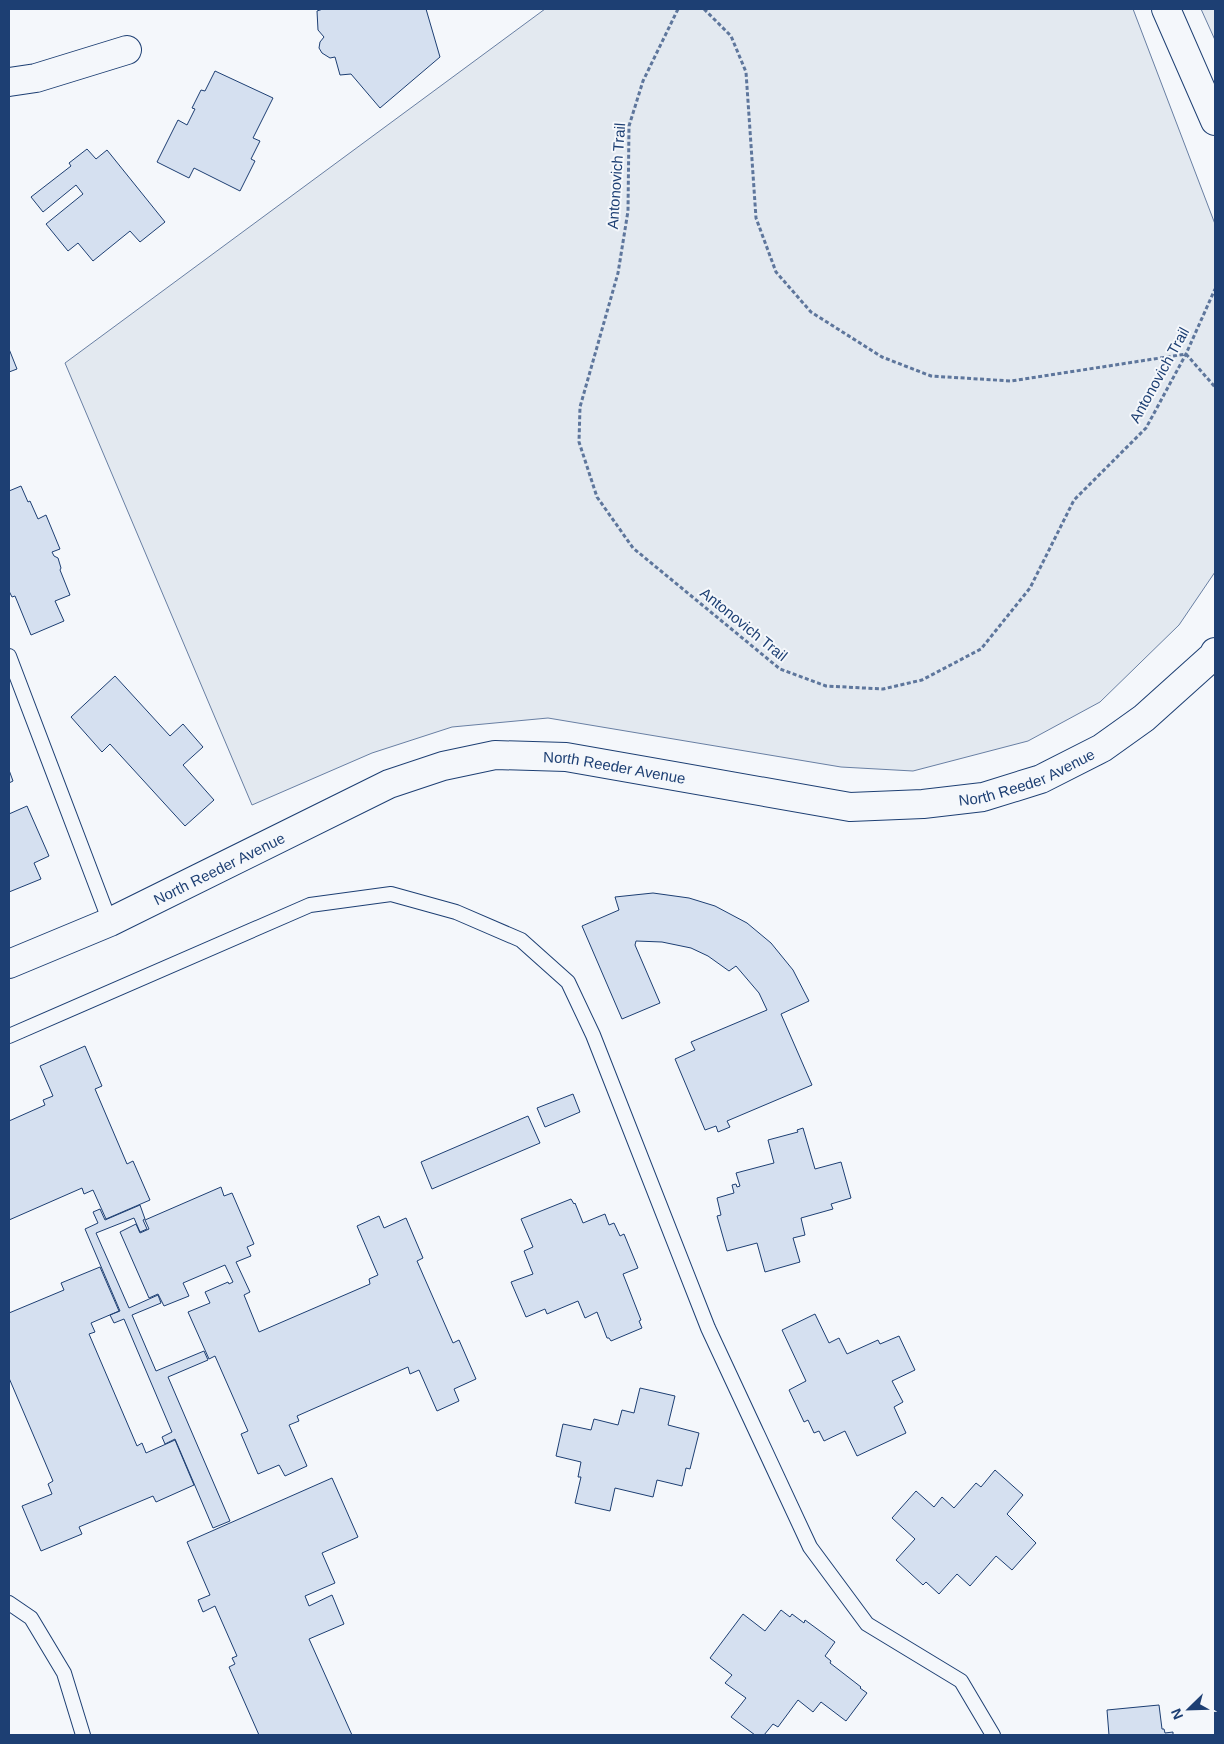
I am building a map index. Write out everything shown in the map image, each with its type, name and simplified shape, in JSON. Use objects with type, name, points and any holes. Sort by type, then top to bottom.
[{"type":"street","points":[[1166,9],[1215,121]]},
{"type":"street","points":[[9,82],[36,78],[127,50]]},
{"type":"street","name":"North Reeder Avenue","points":[[9,964],[110,922],[389,784],[442,766],[495,755],[566,757],[850,808],[924,804],[982,797],[1041,779],[1102,748],[1144,718],[1213,656],[1215,652]]},
{"type":"lane","points":[[9,656],[110,922]]},
{"type":"lane","points":[[9,1036],[310,905],[391,894],[456,912],[520,940],[568,982],[593,1035],[708,1328],[810,1547],[866,1624],[961,1681],[993,1735]]},
{"type":"lane","points":[[9,1603],[31,1618],[64,1673],[83,1735]]},
{"type":"path","name":"Antonovich Trail","points":[[678,9],[643,81],[629,126],[628,211],[618,273],[580,407],[579,442],[597,497],[633,548],[780,669],[826,686],[883,689],[922,680],[981,649],[1030,588],[1074,500],[1146,428],[1186,354],[1215,288]]},
{"type":"path","points":[[704,9],[732,36],[746,72],[756,218],[776,272],[811,312],[882,357],[931,376],[1011,381],[1186,354],[1215,387]]},
{"type":"shaded area","points":[[545,9],[1133,9],[1215,224],[1215,572],[1179,625],[1100,702],[1028,741],[913,771],[841,767],[548,718],[452,727],[372,753],[252,805],[65,363]]},
{"type":"shaded area","points":[[1201,9],[1215,9],[1215,40]]},
{"type":"building","points":[[323,9],[426,9],[440,57],[380,108],[351,74],[340,75],[335,57],[330,58],[322,53],[319,48],[320,42],[324,37],[318,30],[317,11]]},
{"type":"building","points":[[215,71],[273,98],[253,138],[260,141],[251,159],[255,161],[240,191],[194,168],[189,178],[157,162],[178,120],[187,125],[195,109],[192,108],[201,90],[205,91]]},
{"type":"building","points":[[87,149],[96,159],[107,150],[165,222],[140,242],[130,231],[93,261],[78,243],[68,251],[46,224],[83,194],[76,185],[43,212],[31,197],[71,166],[69,163]]},
{"type":"building","points":[[9,349],[17,369],[9,372]]},
{"type":"building","points":[[21,486],[38,519],[46,515],[60,549],[52,552],[58,558],[60,570],[70,595],[55,601],[64,621],[31,635],[15,596],[12,597],[9,591],[9,491]]},
{"type":"building","points":[[115,676],[170,736],[183,724],[203,747],[183,765],[214,800],[185,826],[110,744],[102,752],[71,717]]},
{"type":"building","points":[[9,770],[13,781],[9,783]]},
{"type":"building","points":[[27,806],[49,856],[34,863],[41,879],[9,892],[9,814]]},
{"type":"building","points":[[653,893],[689,898],[715,906],[747,923],[771,943],[793,970],[809,1001],[781,1014],[812,1085],[727,1121],[730,1127],[718,1132],[716,1126],[705,1130],[675,1059],[695,1050],[691,1042],[767,1010],[759,993],[736,966],[729,971],[708,956],[691,948],[662,942],[636,941],[635,945],[660,1003],[622,1019],[582,926],[619,910],[615,897]]},
{"type":"building","points":[[85,1046],[102,1086],[95,1089],[127,1164],[133,1161],[150,1200],[106,1219],[93,1190],[84,1194],[82,1188],[9,1220],[9,1121],[45,1105],[43,1100],[53,1096],[40,1066]]},
{"type":"building","points":[[573,1094],[580,1112],[545,1127],[537,1108]]},
{"type":"building","points":[[528,1116],[540,1143],[432,1189],[421,1162]]},
{"type":"building","points":[[803,1128],[815,1169],[841,1162],[851,1198],[831,1204],[833,1209],[801,1218],[805,1235],[793,1238],[800,1262],[765,1272],[757,1243],[727,1251],[717,1216],[721,1215],[717,1198],[734,1193],[732,1185],[740,1186],[736,1173],[774,1163],[768,1140],[798,1132],[797,1130]]},
{"type":"building","points":[[221,1187],[224,1196],[232,1193],[254,1244],[247,1247],[251,1256],[236,1262],[250,1292],[244,1295],[259,1332],[370,1284],[369,1279],[378,1275],[357,1226],[379,1216],[384,1228],[406,1218],[423,1258],[417,1261],[453,1343],[459,1340],[476,1379],[454,1389],[459,1401],[437,1411],[419,1370],[410,1374],[408,1367],[297,1416],[299,1421],[289,1425],[307,1466],[285,1476],[279,1465],[258,1474],[241,1434],[248,1431],[215,1356],[209,1359],[188,1312],[210,1303],[205,1292],[228,1282],[229,1284],[233,1282],[225,1265],[183,1283],[189,1296],[164,1306],[158,1294],[149,1298],[120,1232],[136,1224],[140,1233],[149,1229],[145,1220]]},
{"type":"building","points":[[571,1199],[575,1203],[583,1223],[605,1214],[609,1225],[614,1223],[620,1236],[624,1234],[638,1268],[623,1274],[641,1320],[639,1321],[642,1328],[611,1341],[607,1338],[597,1312],[585,1318],[578,1301],[547,1314],[545,1309],[526,1317],[511,1282],[533,1274],[524,1251],[533,1247],[521,1219]]},
{"type":"building","points":[[140,1205],[147,1229],[140,1232],[134,1218],[96,1233],[129,1308],[158,1295],[161,1303],[132,1315],[156,1371],[204,1351],[208,1360],[168,1377],[230,1521],[213,1528],[175,1439],[165,1444],[162,1437],[172,1432],[124,1319],[114,1323],[110,1315],[120,1311],[85,1229],[98,1223],[93,1212],[100,1209],[105,1220]]},
{"type":"building","points":[[100,1267],[119,1311],[91,1323],[95,1332],[89,1334],[137,1446],[142,1443],[146,1453],[175,1440],[194,1485],[156,1502],[153,1496],[79,1527],[82,1534],[41,1551],[22,1506],[52,1494],[48,1484],[53,1481],[9,1378],[9,1313],[64,1290],[61,1283]]},
{"type":"building","points":[[815,1314],[829,1343],[839,1338],[847,1354],[878,1340],[880,1344],[899,1336],[915,1370],[892,1381],[903,1402],[894,1407],[906,1433],[857,1456],[845,1431],[824,1441],[819,1431],[814,1433],[808,1420],[804,1422],[789,1390],[806,1381],[782,1330]]},
{"type":"building","points":[[640,1388],[675,1396],[668,1425],[699,1433],[690,1469],[686,1468],[682,1486],[657,1480],[653,1497],[615,1488],[610,1511],[575,1503],[581,1477],[578,1477],[581,1462],[556,1456],[563,1424],[591,1430],[594,1419],[618,1425],[622,1410],[634,1413]]},
{"type":"building","points":[[995,1470],[1023,1495],[1007,1514],[1036,1543],[1012,1570],[996,1556],[970,1586],[957,1574],[939,1594],[926,1582],[923,1585],[896,1560],[915,1539],[892,1518],[916,1491],[934,1507],[942,1497],[954,1508],[976,1483],[981,1487]]},
{"type":"building","points":[[332,1478],[358,1537],[322,1553],[335,1583],[305,1596],[309,1606],[332,1595],[344,1624],[309,1639],[352,1735],[259,1735],[229,1667],[235,1664],[232,1658],[237,1656],[215,1606],[203,1612],[198,1600],[210,1595],[187,1542]]},
{"type":"building","points":[[781,1610],[790,1617],[792,1614],[804,1623],[805,1620],[835,1642],[825,1656],[831,1661],[830,1663],[867,1693],[846,1721],[821,1702],[813,1712],[798,1700],[778,1727],[773,1724],[764,1735],[755,1735],[731,1717],[746,1698],[725,1683],[732,1675],[710,1658],[743,1614],[765,1631]]},
{"type":"building","points":[[1159,1705],[1162,1729],[1164,1729],[1165,1733],[1173,1732],[1173,1735],[1109,1735],[1107,1710]]}]
